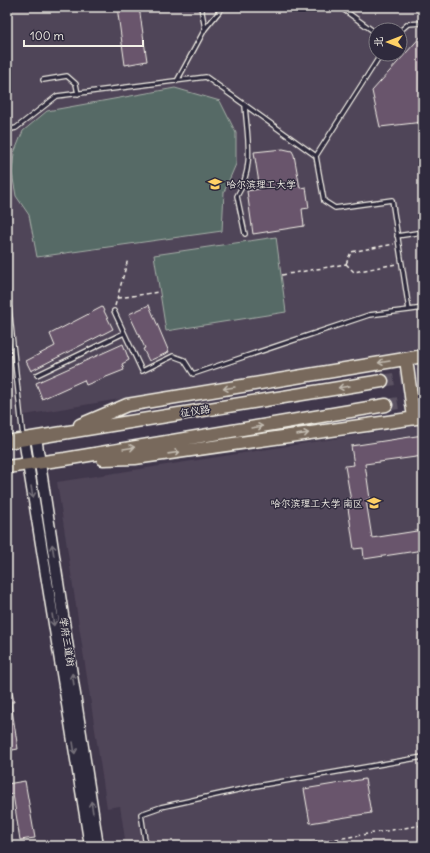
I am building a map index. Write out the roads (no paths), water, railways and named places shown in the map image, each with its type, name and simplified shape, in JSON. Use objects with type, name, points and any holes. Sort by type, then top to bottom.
[{"type":"main road","points":[[61,433],[127,405],[423,356]]},
{"type":"main road","points":[[65,459],[135,458],[419,417],[406,359]]},
{"type":"main road","name":"征仪路","points":[[7,442],[382,381]]},
{"type":"main road","points":[[7,467],[65,459],[386,405]]},
{"type":"main road","name":"学府三道街","points":[[30,438],[90,846]]},
{"type":"main road","name":"学府三道街","points":[[33,463],[98,846]]},
{"type":"lane","points":[[201,7],[205,29]]},
{"type":"lane","points":[[177,81],[205,29],[223,7]]},
{"type":"lane","points":[[340,7],[368,27]]},
{"type":"lane","points":[[408,24],[423,23]]},
{"type":"lane","points":[[376,62],[316,156],[324,201],[334,208],[392,200],[409,310]]},
{"type":"lane","points":[[43,80],[67,76],[76,84],[78,94]]},
{"type":"lane","points":[[7,130],[16,128],[57,96],[206,77],[316,156]]},
{"type":"lane","points":[[245,105],[249,165],[245,183],[237,196],[245,234]]},
{"type":"lane","points":[[397,236],[423,232]]},
{"type":"lane","points":[[7,288],[30,438]]},
{"type":"lane","points":[[114,311],[142,371],[173,356],[184,360],[193,374],[369,315],[423,308]]},
{"type":"lane","points":[[37,375],[124,333]]},
{"type":"lane","points":[[146,846],[141,814],[161,807],[256,786],[423,757]]},
{"type":"tunnel","points":[[382,381],[423,374]]},
{"type":"tunnel","points":[[386,405],[423,399]]},
{"type":"place","name":"哈尔滨理工大学","points":[[215,184]]},
{"type":"place","name":"哈尔滨理工大学 南区","points":[[374,503]]}]
